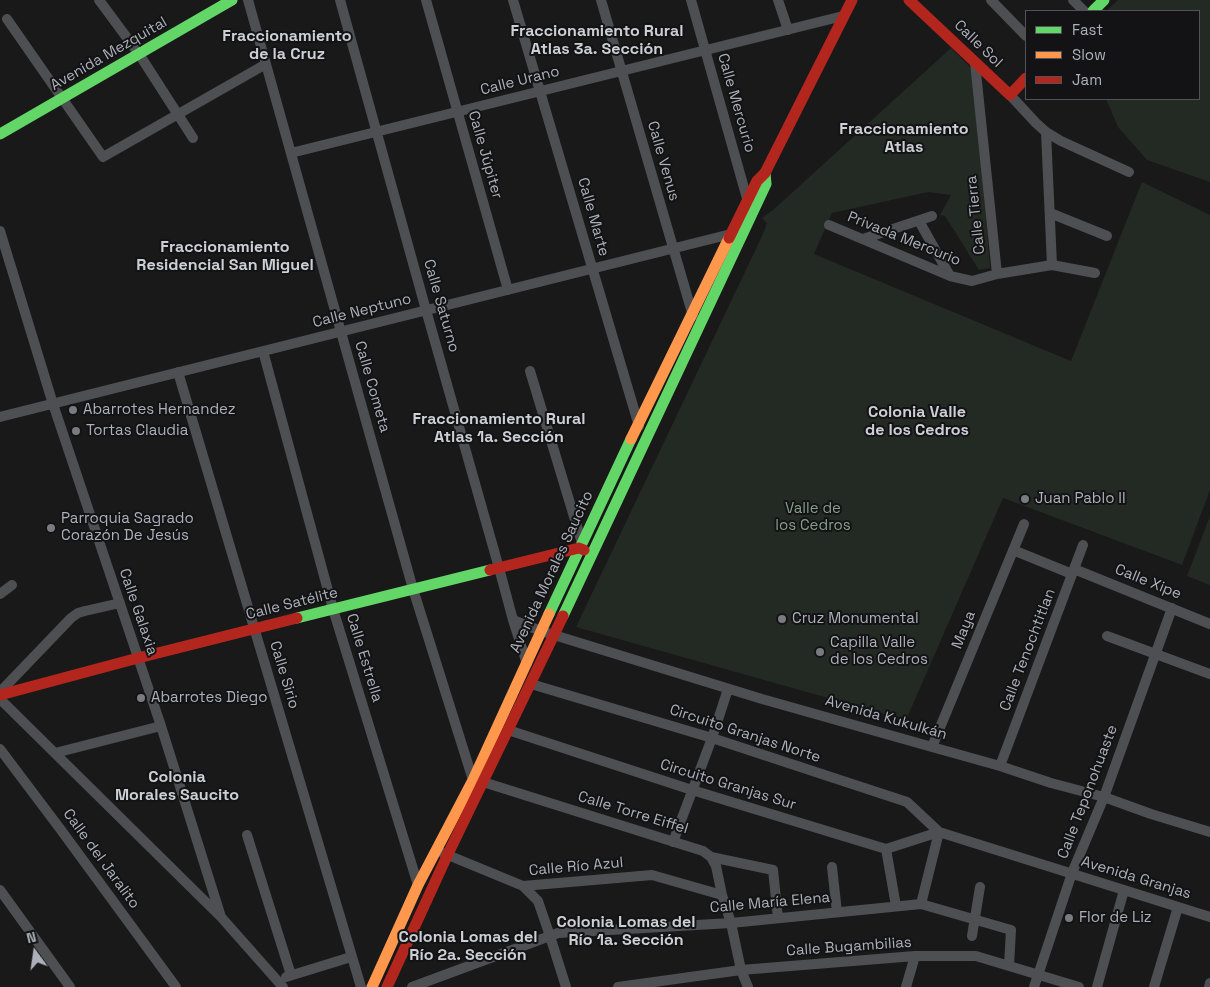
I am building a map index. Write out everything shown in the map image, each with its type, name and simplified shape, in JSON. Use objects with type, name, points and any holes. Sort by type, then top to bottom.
[{"type":"main road","name":"Avenida Mezquital","points":[[0,134],[232,0]]},
{"type":"main road","name":"Avenida Morales Saucito","points":[[388,987],[442,853],[478,781],[541,631],[581,545],[757,181],[765,173],[852,0]]},
{"type":"main road","points":[[1094,10],[1104,0]]},
{"type":"main road","name":"Calle Sol","points":[[914,2],[1010,95]]},
{"type":"main road","points":[[1010,95],[1025,79]]},
{"type":"main road","name":"Avenida Morales Saucito","points":[[478,781],[508,730],[531,684],[752,215],[766,184],[765,173]]},
{"type":"main road","points":[[667,364],[679,369]]},
{"type":"main road","points":[[581,545],[591,554]]},
{"type":"main road","name":"Calle Satélite","points":[[0,694],[254,628],[499,568],[581,545]]},
{"type":"main road","name":"Avenida Morales Saucito","points":[[372,987],[418,885],[442,853]]},
{"type":"street","points":[[99,0],[139,54],[193,138]]},
{"type":"street","name":"Calle Cometa","points":[[248,0],[413,589],[478,781]]},
{"type":"street","name":"Calle Saturno","points":[[340,0],[513,620],[527,664]]},
{"type":"street","name":"Calle Júpiter","points":[[426,0],[508,290]]},
{"type":"street","name":"Calle Marte","points":[[513,0],[644,442]]},
{"type":"street","name":"Calle Venus","points":[[601,0],[697,330]]},
{"type":"street","name":"Calle Mercurio","points":[[691,0],[752,215]]},
{"type":"street","points":[[778,0],[788,30]]},
{"type":"street","points":[[990,0],[1025,35]]},
{"type":"street","points":[[1072,0],[1083,10]]},
{"type":"street","name":"Calle Urano","points":[[291,153],[843,16]]},
{"type":"street","points":[[7,20],[103,157],[266,64]]},
{"type":"street","name":"Calle Tierra","points":[[975,62],[997,274]]},
{"type":"street","name":"Calle Sol","points":[[1010,95],[1046,132],[1061,141],[1129,172]]},
{"type":"street","points":[[1046,132],[1052,265],[1095,273]]},
{"type":"street","points":[[1050,213],[1107,236]]},
{"type":"street","points":[[863,238],[932,216]]},
{"type":"street","points":[[919,221],[950,276]]},
{"type":"street","name":"Privada Mercurio","points":[[828,224],[950,276],[972,281],[997,274],[1052,265]]},
{"type":"street","name":"Calle Galaxia","points":[[0,232],[53,404],[161,726],[221,917]]},
{"type":"street","name":"Calle Neptuno","points":[[0,417],[731,234]]},
{"type":"street","name":"Calle Estrella","points":[[263,351],[334,609],[418,885]]},
{"type":"street","points":[[530,371],[581,545]]},
{"type":"street","name":"Calle Sirio","points":[[178,372],[361,987]]},
{"type":"street","name":"Maya","points":[[932,747],[1024,524]]},
{"type":"street","name":"Calle Tenochtitlan","points":[[1000,766],[1083,545]]},
{"type":"street","name":"Calle Xipe","points":[[1013,550],[1172,608],[1210,624]]},
{"type":"street","points":[[0,594],[12,585]]},
{"type":"street","points":[[0,694],[71,618],[85,611],[120,603]]},
{"type":"street","name":"Calle Teponohuaste","points":[[1034,987],[1072,874],[1104,797],[1172,608]]},
{"type":"street","points":[[513,620],[553,635]]},
{"type":"street","name":"Avenida Kukulkán","points":[[553,635],[728,689],[1104,797],[1210,832]]},
{"type":"street","points":[[1107,636],[1210,674]]},
{"type":"street","name":"Circuito Granjas Norte","points":[[531,684],[712,738],[907,802],[939,832]]},
{"type":"street","points":[[674,842],[728,689]]},
{"type":"street","points":[[0,699],[221,917],[280,984],[291,975],[351,957]]},
{"type":"street","points":[[55,753],[161,726]]},
{"type":"street","name":"Circuito Granjas Sur","points":[[508,730],[692,790],[886,849]]},
{"type":"street","name":"Calle del Jaralito","points":[[0,749],[176,987]]},
{"type":"street","name":"Calle Torre Eiffel","points":[[478,781],[703,850],[711,857],[774,870],[778,918]]},
{"type":"street","points":[[896,906],[886,849],[939,832]]},
{"type":"street","points":[[921,904],[939,832]]},
{"type":"street","name":"Avenida Granjas","points":[[939,832],[1210,916]]},
{"type":"street","points":[[248,835],[291,975]]},
{"type":"street","name":"Calle Río Azul","points":[[442,853],[523,886],[652,875],[722,895]]},
{"type":"street","points":[[711,857],[716,866],[741,970],[748,987]]},
{"type":"street","points":[[832,867],[837,912]]},
{"type":"street","points":[[523,886],[538,901],[566,987]]},
{"type":"street","points":[[972,936],[980,887]]},
{"type":"street","points":[[0,890],[70,987]]},
{"type":"street","points":[[1097,987],[1124,890]]},
{"type":"street","name":"Calle María Elena","points":[[412,987],[558,933],[731,923],[921,904],[1011,930],[1009,966]]},
{"type":"street","points":[[1154,987],[1178,907]]},
{"type":"street","points":[[906,987],[915,956]]},
{"type":"street","name":"Calle Bugambilias","points":[[618,987],[741,970],[915,956],[976,956],[1079,987]]},
{"type":"street","points":[[1209,987],[1210,983]]},
{"type":"green space","points":[[1118,0],[1210,0],[1210,182],[1147,160],[1118,127],[1106,100],[1200,100],[1200,10],[1107,10]]},
{"type":"green space","name":"Valle de los Cedros","points":[[951,48],[974,71],[990,268],[979,270],[945,216],[940,215],[951,195],[928,192],[832,213],[814,254],[1071,361],[1142,182],[1210,215],[1210,490],[1182,565],[1003,498],[906,720],[576,627],[763,234],[767,223],[762,218]]},
{"type":"green space","points":[[1210,516],[1210,585],[1187,576]]},
{"type":"traffic: fast","points":[[0,134],[232,0]]},
{"type":"traffic: fast","points":[[1094,10],[1104,0]]},
{"type":"traffic: fast","points":[[563,616],[766,184],[765,173]]},
{"type":"traffic: fast","points":[[549,614],[631,439]]},
{"type":"traffic: fast","points":[[297,618],[490,570]]},
{"type":"traffic: slow","points":[[631,439],[729,238]]},
{"type":"traffic: slow","points":[[372,987],[418,885],[473,780],[549,614]]},
{"type":"traffic: jam","points":[[729,238],[757,181],[765,173],[852,0]]},
{"type":"traffic: jam","points":[[909,0],[1010,95],[1025,79]]},
{"type":"traffic: jam","points":[[490,570],[579,548],[584,550]]},
{"type":"traffic: jam","points":[[387,987],[447,856],[563,616]]},
{"type":"traffic: jam","points":[[0,695],[297,618]]},
{"type":"place","name":"Abarrotes Hernandez","points":[[73,410]]},
{"type":"place","name":"Tortas Claudia","points":[[76,431]]},
{"type":"place","name":"Juan Pablo II","points":[[1025,499]]},
{"type":"place","name":"Parroquia Sagrado Corazón De Jesús","points":[[51,528]]},
{"type":"place","name":"Cruz Monumental","points":[[782,619]]},
{"type":"place","name":"Capilla Valle de los Cedros","points":[[820,652]]},
{"type":"place","name":"Abarrotes Diego","points":[[141,698]]},
{"type":"place","name":"Flor de Liz","points":[[1069,918]]},
{"type":"district","name":"Fraccionamiento Rural Atlas 3a. Sección","points":[[597,41]]},
{"type":"district","name":"Fraccionamiento de la Cruz","points":[[287,46]]},
{"type":"district","name":"Fraccionamiento Atlas","points":[[904,139]]},
{"type":"district","name":"Fraccionamiento Residencial San Miguel","points":[[225,257]]},
{"type":"district","name":"Colonia Valle de los Cedros","points":[[917,422]]},
{"type":"district","name":"Fraccionamiento Rural Atlas 1a. Sección","points":[[499,429]]},
{"type":"district","name":"Colonia Morales Saucito","points":[[177,787]]},
{"type":"district","name":"Colonia Lomas del Río 1a. Sección","points":[[626,932]]},
{"type":"district","name":"Colonia Lomas del Río 2a. Sección","points":[[468,947]]}]
